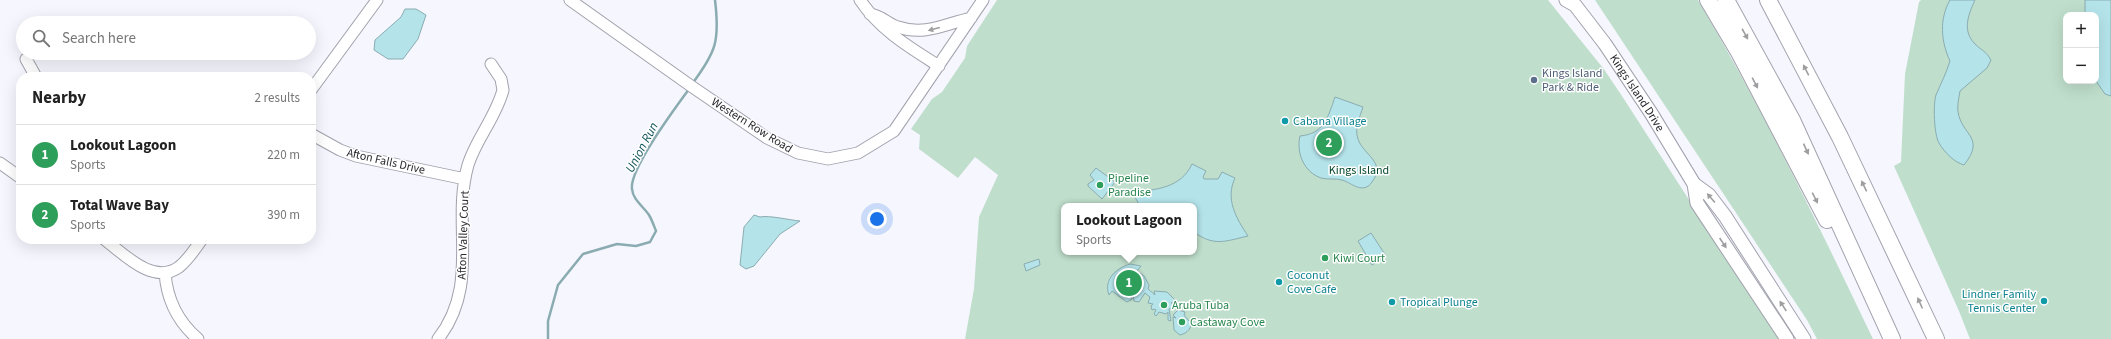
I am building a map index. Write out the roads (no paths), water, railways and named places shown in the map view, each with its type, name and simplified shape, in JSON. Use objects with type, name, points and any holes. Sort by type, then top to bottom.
[{"type":"highway","points":[[1708,0],[1787,142],[1845,255],[1865,279]]},
{"type":"highway","points":[[1726,0],[1792,120],[1892,339]]},
{"type":"highway","points":[[1768,0],[1840,137],[1936,339]]},
{"type":"main road","name":"Kings Island Drive","points":[[1572,2],[1605,44],[1694,184],[1709,195],[1725,216],[1804,339]]},
{"type":"main road","name":"Kings Island Drive","points":[[1694,184],[1697,203],[1787,339]]},
{"type":"street","points":[[316,83],[377,0]]},
{"type":"street","points":[[860,0],[870,14],[889,33],[939,66]]},
{"type":"street","name":"Western Row Road","points":[[572,1],[682,80],[767,138],[793,152],[815,158],[844,157],[858,153],[894,131],[983,0]]},
{"type":"street","points":[[870,14],[880,16],[897,27],[908,30],[931,31],[971,18]]},
{"type":"street","points":[[27,60],[33,72]]},
{"type":"street","name":"Afton Valley Court","points":[[438,339],[456,305],[462,276],[464,259],[462,206],[465,179],[474,148],[503,90],[501,79],[491,64]]},
{"type":"street","name":"Afton Falls Drive","points":[[316,137],[334,147],[356,156],[465,179]]},
{"type":"street","points":[[0,163],[16,174]]},
{"type":"street","points":[[111,244],[148,270],[165,273],[174,270],[183,264],[198,244]]},
{"type":"street","points":[[165,273],[170,303],[185,328],[198,339]]},
{"type":"water","points":[[1950,0],[1975,0],[1968,17],[1967,28],[1971,39],[1991,60],[1987,68],[1960,91],[1958,112],[1960,120],[1973,142],[1973,148],[1970,156],[1964,165],[1950,157],[1939,143],[1934,119],[1936,95],[1950,61],[1942,30],[1946,7]]},
{"type":"water","points":[[2085,0],[2111,0],[2111,96],[2105,94],[2098,84],[2099,12],[2085,12]]},
{"type":"water","points":[[405,9],[416,9],[426,15],[418,39],[403,59],[388,59],[374,50],[375,40],[401,17]]},
{"type":"water","points":[[1335,97],[1363,107],[1358,123],[1357,135],[1361,145],[1372,159],[1377,169],[1376,175],[1372,182],[1365,188],[1357,187],[1342,180],[1324,179],[1315,175],[1306,167],[1300,155],[1300,136],[1308,135],[1320,128],[1327,118]]},
{"type":"water","points":[[1192,164],[1206,171],[1203,177],[1204,179],[1218,179],[1222,172],[1235,178],[1231,193],[1233,208],[1248,236],[1220,242],[1208,240],[1197,234],[1197,203],[1138,203],[1132,192],[1159,189],[1175,183],[1187,172]]},
{"type":"water","name":"Pipeline Paradise","points":[[1096,168],[1115,182],[1102,199],[1088,186],[1088,184],[1094,180],[1090,175]]},
{"type":"water","points":[[754,215],[760,217],[774,217],[800,221],[780,234],[754,266],[746,269],[740,265],[744,227]]},
{"type":"water","points":[[1371,233],[1386,256],[1372,265],[1358,241]]},
{"type":"water","points":[[1039,259],[1040,265],[1026,271],[1024,264]]},
{"type":"water","points":[[1130,264],[1141,266],[1137,271],[1144,276],[1149,285],[1148,289],[1155,295],[1154,291],[1167,292],[1176,301],[1171,303],[1181,304],[1174,304],[1173,308],[1169,309],[1171,321],[1168,320],[1168,312],[1166,314],[1159,312],[1156,316],[1154,314],[1156,310],[1152,310],[1151,306],[1153,304],[1148,303],[1150,297],[1145,293],[1139,302],[1134,301],[1133,294],[1131,295],[1132,299],[1127,302],[1112,291],[1109,295],[1108,284],[1112,275],[1120,268]]},
{"type":"water","name":"Castaway Cove","points":[[1178,310],[1185,312],[1184,315],[1189,321],[1191,320],[1189,330],[1180,335],[1174,330],[1173,317],[1176,318],[1173,315]]},
{"type":"waterway","name":"Union Run","points":[[692,84],[706,63],[714,45],[717,26],[715,0]]},
{"type":"waterway","name":"Union Run","points":[[548,339],[548,321],[558,285],[583,254],[617,244],[636,246],[650,242],[656,231],[649,215],[634,196],[632,189],[633,180],[638,167],[655,138],[689,89]]},
{"type":"place","name":"Kings Island Park & Ride","points":[[1534,80]]},
{"type":"place","name":"Cabana Village","points":[[1285,121]]},
{"type":"place","name":"Total Wave Bay","points":[[1329,143]]},
{"type":"place","name":"Pipeline Paradise","points":[[1100,185]]},
{"type":"place","name":"Kiwi Court","points":[[1325,258]]},
{"type":"place","name":"Coconut Cove Cafe","points":[[1279,282]]},
{"type":"place","name":"Lookout Lagoon","points":[[1129,283]]},
{"type":"place","name":"Lindner Family Tennis Center","points":[[2044,301]]},
{"type":"place","name":"Tropical Plunge","points":[[1392,302]]},
{"type":"place","name":"Aruba Tuba","points":[[1164,305]]},
{"type":"place","name":"Castaway Cove","points":[[1182,322]]},
{"type":"park label","name":"Kings Island","points":[[1359,170]]}]
